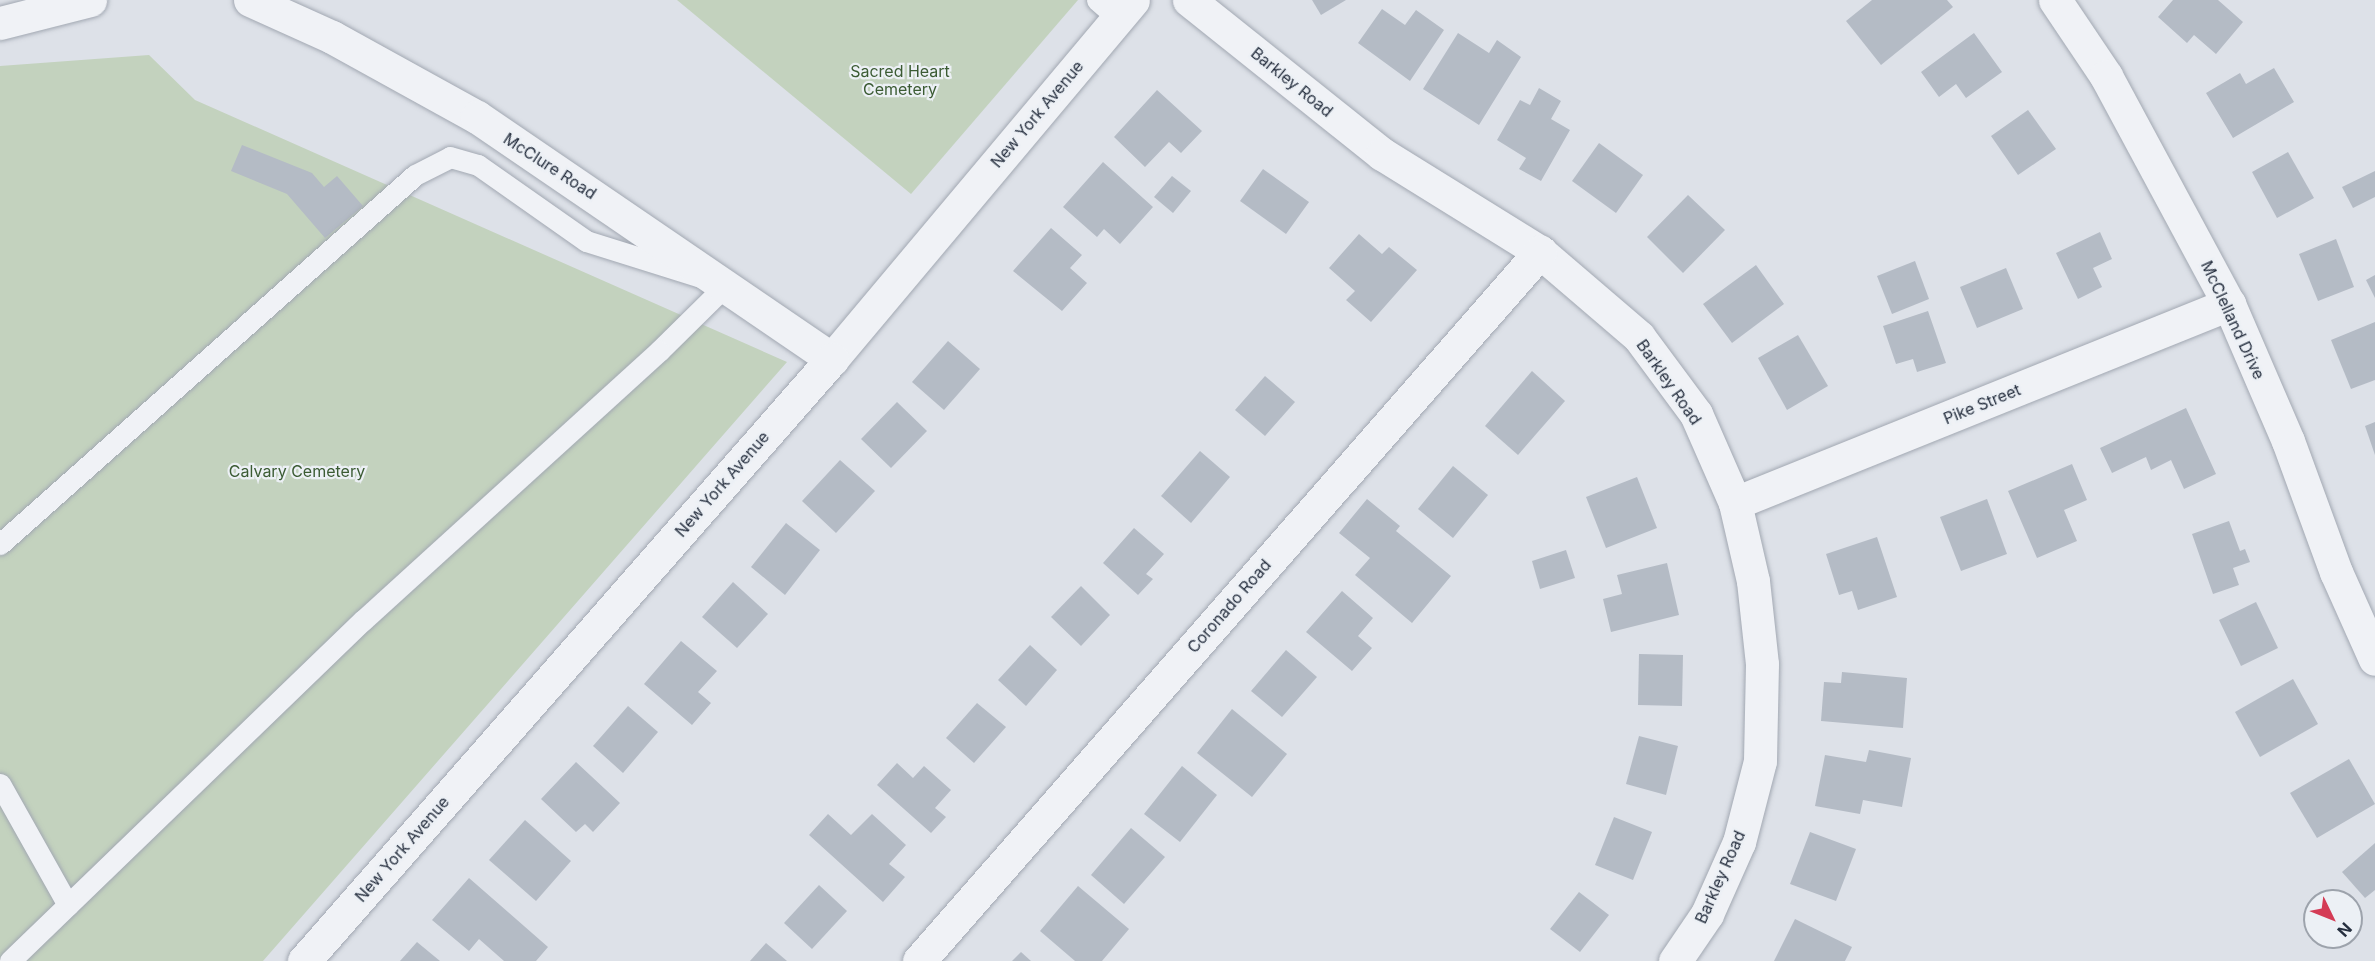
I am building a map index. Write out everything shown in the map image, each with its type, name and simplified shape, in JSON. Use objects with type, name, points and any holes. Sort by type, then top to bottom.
[{"type":"street","points":[[0,23],[90,0]]},
{"type":"street","name":"McClure Road","points":[[250,0],[332,37],[477,117],[832,358]]},
{"type":"street","name":"Barkley Road","points":[[1189,0],[1382,154],[1540,252],[1639,337],[1695,414],[1735,503],[1753,581],[1761,652],[1760,761],[1739,842],[1707,914],[1675,961]]},
{"type":"street","name":"McClelland Drive","points":[[2056,0],[2106,76],[2229,304],[2288,441],[2336,572],[2375,659]]},
{"type":"street","name":"New York Avenue","points":[[304,961],[832,358],[1116,6]]},
{"type":"street","name":"Coronado Road","points":[[919,961],[1540,252]]},
{"type":"street","name":"Pike Street","points":[[1735,503],[2229,304]]},
{"type":"lane","points":[[0,544],[415,175],[450,157],[478,165],[586,241],[726,285],[659,351],[363,620],[10,961]]},
{"type":"lane","points":[[2,794],[68,905]]},
{"type":"green space","name":"Sacred Heart Cemetery","points":[[677,0],[1078,0],[911,194]]},
{"type":"green space","name":"Calvary Cemetery","points":[[149,55],[195,100],[787,362],[263,961],[0,961],[0,66]]},
{"type":"building","points":[[1312,0],[1346,0],[1321,15]]},
{"type":"building","points":[[1872,0],[1947,0],[1953,7],[1881,65],[1846,21]]},
{"type":"building","points":[[2173,0],[2218,0],[2243,22],[2216,54],[2194,35],[2187,43],[2158,17]]},
{"type":"building","points":[[1382,9],[1405,25],[1416,10],[1444,30],[1410,81],[1358,43]]},
{"type":"building","points":[[1458,33],[1489,53],[1497,40],[1521,57],[1479,125],[1423,89]]},
{"type":"building","points":[[1974,33],[2002,72],[1966,98],[1956,84],[1939,97],[1921,72]]},
{"type":"building","points":[[2274,68],[2294,102],[2233,138],[2206,93],[2240,73],[2246,84]]},
{"type":"building","points":[[1539,88],[1561,101],[1551,119],[1570,130],[1541,181],[1519,169],[1526,158],[1497,140],[1520,100],[1530,105]]},
{"type":"building","points":[[1157,90],[1202,131],[1181,153],[1169,142],[1145,167],[1114,137]]},
{"type":"building","points":[[2028,110],[2056,149],[2018,175],[1991,136]]},
{"type":"building","points":[[1599,143],[1643,175],[1616,213],[1572,181]]},
{"type":"building","points":[[242,145],[312,173],[324,187],[337,176],[363,206],[325,238],[287,194],[231,171]]},
{"type":"building","points":[[2288,152],[2314,198],[2277,218],[2252,172]]},
{"type":"building","points":[[1103,162],[1153,207],[1120,244],[1104,229],[1097,237],[1063,207]]},
{"type":"building","points":[[1263,169],[1309,202],[1286,234],[1240,201]]},
{"type":"building","points":[[2375,171],[2375,197],[2353,208],[2342,187]]},
{"type":"building","points":[[1172,176],[1191,191],[1173,213],[1154,197]]},
{"type":"building","points":[[1688,195],[1725,230],[1683,273],[1647,237]]},
{"type":"building","points":[[1051,228],[1082,255],[1070,268],[1087,283],[1062,311],[1013,271]]},
{"type":"building","points":[[2100,232],[2112,259],[2093,268],[2102,287],[2078,299],[2056,253]]},
{"type":"building","points":[[1359,234],[1382,254],[1389,247],[1417,270],[1371,322],[1346,300],[1355,291],[1329,268]]},
{"type":"building","points":[[2336,239],[2354,287],[2318,301],[2299,254]]},
{"type":"building","points":[[1915,261],[1929,299],[1892,314],[1877,276]]},
{"type":"building","points":[[1756,265],[1784,304],[1732,343],[1703,304]]},
{"type":"building","points":[[2006,268],[2023,309],[1977,328],[1960,287]]},
{"type":"building","points":[[2375,275],[2375,298],[2366,280]]},
{"type":"building","points":[[1928,311],[1946,363],[1917,372],[1913,359],[1896,364],[1883,326]]},
{"type":"building","points":[[2375,322],[2375,380],[2351,389],[2331,340]]},
{"type":"building","points":[[1798,335],[1828,386],[1787,410],[1758,358]]},
{"type":"building","points":[[948,341],[980,369],[944,410],[912,382]]},
{"type":"building","points":[[1532,371],[1565,401],[1518,455],[1485,426]]},
{"type":"building","points":[[1265,376],[1295,402],[1265,436],[1235,410]]},
{"type":"building","points":[[897,402],[927,431],[891,468],[861,439]]},
{"type":"building","points":[[2186,408],[2216,474],[2184,489],[2171,460],[2151,470],[2146,457],[2112,473],[2100,448]]},
{"type":"building","points":[[2375,422],[2375,455],[2365,426]]},
{"type":"building","points":[[1200,451],[1230,477],[1191,523],[1161,496]]},
{"type":"building","points":[[840,460],[875,491],[836,533],[802,501]]},
{"type":"building","points":[[2072,464],[2087,500],[2064,510],[2077,541],[2037,558],[2008,491]]},
{"type":"building","points":[[1453,466],[1488,495],[1453,538],[1418,509]]},
{"type":"building","points":[[1637,477],[1657,528],[1606,548],[1586,497]]},
{"type":"building","points":[[1367,499],[1400,526],[1396,531],[1451,576],[1412,623],[1355,575],[1370,558],[1339,533]]},
{"type":"building","points":[[1987,499],[2007,554],[1961,571],[1940,517]]},
{"type":"building","points":[[2229,521],[2240,551],[2245,549],[2250,562],[2233,568],[2239,585],[2213,594],[2192,534]]},
{"type":"building","points":[[786,523],[820,550],[785,595],[751,567]]},
{"type":"building","points":[[1134,528],[1164,554],[1146,574],[1153,579],[1138,595],[1103,563]]},
{"type":"building","points":[[1877,537],[1897,597],[1858,610],[1852,591],[1839,595],[1826,554]]},
{"type":"building","points":[[1566,550],[1575,578],[1540,589],[1532,561]]},
{"type":"building","points":[[1667,563],[1679,615],[1611,632],[1603,599],[1622,594],[1617,575]]},
{"type":"building","points":[[733,582],[768,614],[737,648],[702,617]]},
{"type":"building","points":[[1081,586],[1110,615],[1081,646],[1051,617]]},
{"type":"building","points":[[1342,591],[1373,618],[1358,636],[1372,648],[1352,671],[1306,632]]},
{"type":"building","points":[[2256,602],[2278,648],[2241,666],[2219,620]]},
{"type":"building","points":[[681,641],[717,671],[698,692],[711,703],[692,725],[644,684]]},
{"type":"building","points":[[1030,645],[1057,670],[1026,706],[998,680]]},
{"type":"building","points":[[1286,650],[1317,677],[1282,717],[1251,691]]},
{"type":"building","points":[[1639,654],[1683,655],[1682,706],[1638,705]]},
{"type":"building","points":[[1842,672],[1907,678],[1903,728],[1821,721],[1824,682],[1841,683]]},
{"type":"building","points":[[2293,679],[2318,724],[2260,757],[2235,712]]},
{"type":"building","points":[[977,703],[1006,727],[974,763],[946,738]]},
{"type":"building","points":[[628,706],[658,732],[623,773],[593,746]]},
{"type":"building","points":[[1232,709],[1287,754],[1252,797],[1197,753]]},
{"type":"building","points":[[1639,736],[1678,746],[1666,795],[1626,784]]},
{"type":"building","points":[[1869,750],[1911,758],[1902,807],[1863,800],[1860,814],[1815,806],[1825,755],[1866,762]]},
{"type":"building","points":[[2349,759],[2375,804],[2317,838],[2290,793]]},
{"type":"building","points":[[576,762],[620,803],[593,832],[585,824],[576,832],[541,799]]},
{"type":"building","points":[[897,763],[913,778],[924,766],[951,790],[935,808],[946,817],[931,833],[877,785]]},
{"type":"building","points":[[1182,766],[1217,795],[1180,842],[1144,814]]},
{"type":"building","points":[[828,814],[851,835],[872,814],[906,845],[889,864],[905,877],[883,902],[809,835]]},
{"type":"building","points":[[1614,817],[1652,832],[1633,880],[1595,865]]},
{"type":"building","points":[[525,820],[571,861],[536,901],[489,860]]},
{"type":"building","points":[[1131,828],[1165,857],[1124,904],[1091,875]]},
{"type":"building","points":[[1810,832],[1856,849],[1836,901],[1790,884]]},
{"type":"building","points":[[2375,843],[2375,890],[2365,898],[2363,889],[2357,889],[2342,872]]},
{"type":"building","points":[[469,878],[548,947],[536,961],[504,961],[479,939],[469,951],[432,920]]},
{"type":"building","points":[[819,885],[847,911],[812,949],[784,923]]},
{"type":"building","points":[[1078,886],[1129,929],[1102,961],[1075,961],[1040,931]]},
{"type":"building","points":[[1579,892],[1609,915],[1580,952],[1550,929]]},
{"type":"building","points":[[1795,919],[1852,947],[1845,961],[1774,961]]},
{"type":"building","points":[[417,942],[440,961],[400,961]]},
{"type":"building","points":[[766,943],[787,961],[750,961]]},
{"type":"building","points":[[1021,952],[1031,961],[1012,961]]}]
